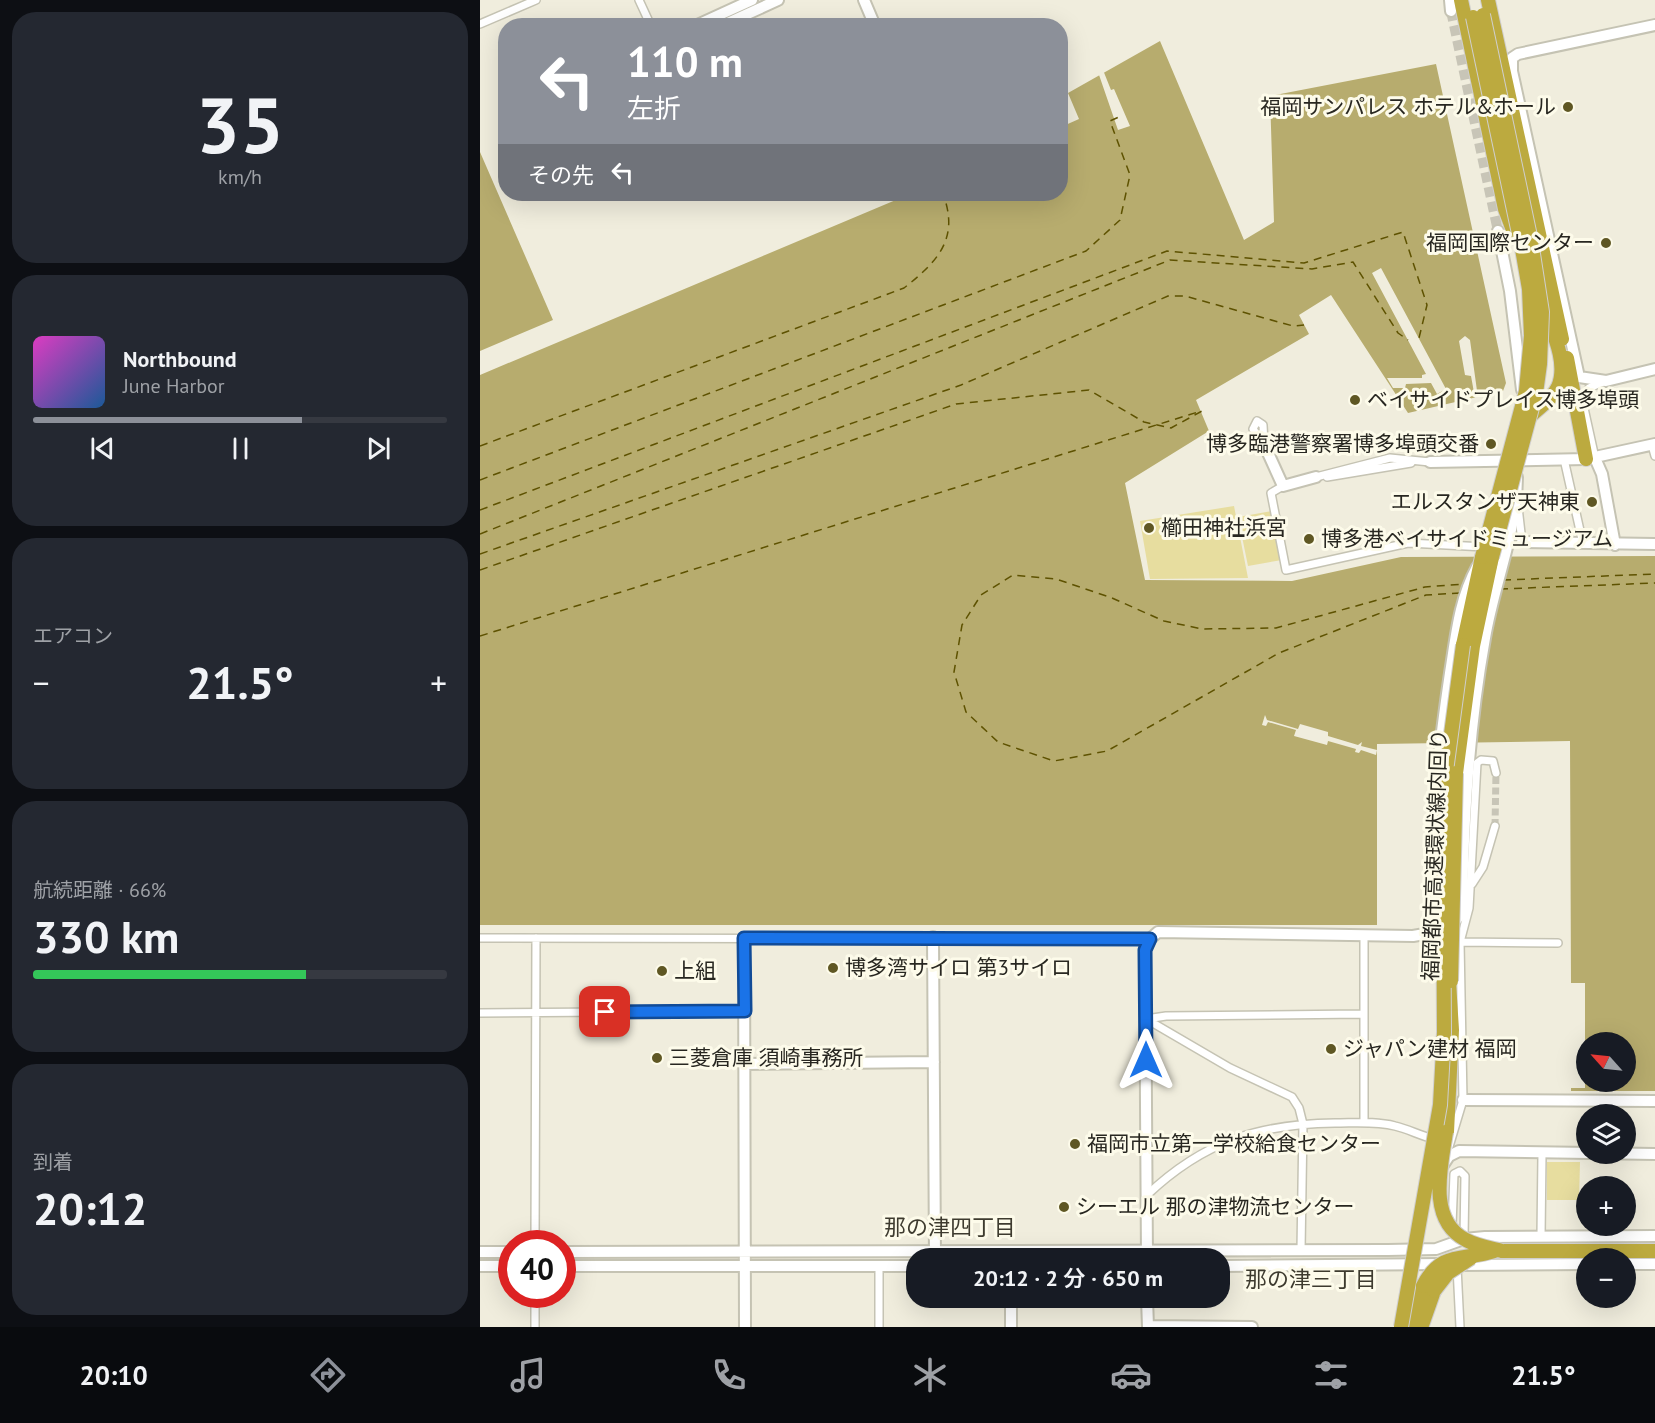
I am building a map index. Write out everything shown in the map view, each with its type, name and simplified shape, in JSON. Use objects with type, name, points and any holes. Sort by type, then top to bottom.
[{"type":"highway","points":[[1461,0],[1505,209],[1529,265],[1558,350],[1561,370],[1557,387],[1544,404],[1528,418],[1518,436],[1514,459]]},
{"type":"highway","points":[[1401,1327],[1440,1105],[1444,1032],[1442,939],[1446,771],[1463,645],[1484,552],[1526,391],[1531,336],[1529,289],[1521,243],[1480,61],[1470,0]]},
{"type":"highway","name":"福岡都市高速環状線内回り","points":[[1401,1327],[1443,1106],[1450,996],[1456,773],[1479,617],[1533,403],[1542,336],[1538,279],[1490,59],[1481,0]]},
{"type":"highway","points":[[1488,0],[1591,458]]},
{"type":"highway","points":[[1514,459],[1533,422],[1558,402],[1566,390],[1569,382],[1565,349]]},
{"type":"highway","points":[[1442,939],[1452,1030],[1450,1093],[1439,1181],[1440,1196],[1446,1216],[1456,1232],[1498,1251]]},
{"type":"highway","points":[[1450,996],[1453,1047],[1440,1175],[1440,1204],[1449,1226],[1459,1236],[1498,1251]]},
{"type":"highway","points":[[1422,1327],[1428,1302],[1448,1274],[1469,1259],[1498,1251]]},
{"type":"highway","points":[[1414,1327],[1423,1286],[1435,1269],[1449,1259],[1461,1255],[1498,1251],[1651,1251]]},
{"type":"street","points":[[480,24],[536,0]]},
{"type":"street","points":[[639,0],[647,18]]},
{"type":"street","points":[[713,18],[752,0]]},
{"type":"street","points":[[739,18],[778,0]]},
{"type":"street","points":[[864,0],[872,18]]},
{"type":"street","points":[[1606,381],[1579,377],[1512,71],[1512,58],[1518,54],[1655,25]]},
{"type":"street","points":[[1498,231],[1510,291],[1523,399],[1514,459],[1522,542],[1655,544]]},
{"type":"street","points":[[1615,545],[1602,474],[1591,458],[1582,399],[1589,388],[1606,381],[1655,369]]},
{"type":"street","points":[[1264,444],[1284,486]]},
{"type":"street","points":[[1484,552],[1463,546],[1408,543],[1286,570],[1271,493],[1284,486],[1390,458],[1430,462],[1564,459],[1591,458],[1654,449]]},
{"type":"street","points":[[1383,936],[1426,935],[1436,932],[1444,925],[1435,838],[1441,743],[1461,606],[1469,581],[1484,552],[1501,492],[1514,459]]},
{"type":"street","points":[[1564,459],[1584,544]]},
{"type":"street","points":[[1147,1248],[1145,950],[1150,939],[1158,932],[1432,937],[1448,932],[1460,915],[1464,806],[1474,695],[1488,619],[1517,498]]},
{"type":"street","points":[[1401,1327],[1428,1196],[1451,1144],[1463,1100],[1460,942],[1469,908],[1470,859],[1478,763],[1481,760],[1493,761],[1496,773]]},
{"type":"street","points":[[1471,886],[1483,867],[1495,826]]},
{"type":"street","points":[[1364,935],[1364,1123]]},
{"type":"street","points":[[933,937],[935,1248]]},
{"type":"street","points":[[480,938],[1150,939]]},
{"type":"street","points":[[535,1230],[536,938]]},
{"type":"street","points":[[744,938],[745,1327]]},
{"type":"street","points":[[1460,942],[1558,943]]},
{"type":"street","points":[[480,1013],[745,1011]]},
{"type":"street","points":[[1146,1019],[1166,1016],[1363,1014]]},
{"type":"street","points":[[1146,1019],[1230,1068],[1292,1097],[1299,1108],[1303,1124],[1301,1250]]},
{"type":"street","points":[[745,1064],[934,1062]]},
{"type":"street","points":[[1463,1100],[1655,1101]]},
{"type":"street","points":[[1147,1195],[1189,1162],[1225,1142],[1251,1132],[1303,1124],[1364,1123],[1396,1126],[1472,1153]]},
{"type":"street","points":[[1440,1169],[1449,1156],[1459,1151],[1472,1153],[1655,1154]]},
{"type":"street","points":[[1541,1236],[1542,1154]]},
{"type":"street","points":[[1451,1242],[1454,1174],[1457,1171],[1465,1176],[1464,1239]]},
{"type":"street","points":[[1230,1252],[1436,1249],[1464,1239],[1655,1236]]},
{"type":"street","points":[[576,1252],[745,1251],[906,1255]]},
{"type":"street","points":[[480,1252],[498,1252]]},
{"type":"street","points":[[1230,1266],[1576,1264]]},
{"type":"street","points":[[1636,1264],[1655,1264]]},
{"type":"street","points":[[879,1265],[879,1327]]},
{"type":"street","points":[[1457,1265],[1460,1327]]},
{"type":"street","points":[[480,1266],[498,1266]]},
{"type":"street","points":[[576,1266],[906,1266]]},
{"type":"street","points":[[535,1308],[535,1327]]},
{"type":"street","points":[[1011,1308],[1011,1327]]},
{"type":"street","points":[[1148,1308],[1148,1327],[1252,1327]]},
{"type":"shaded area","points":[[1160,41],[1244,240],[1274,222],[1270,96],[1436,64],[1506,383],[1503,391],[1408,413],[1331,295],[1299,315],[1309,334],[1196,400],[1209,431],[1125,483],[1145,580],[1292,581],[1401,557],[1655,556],[1655,1091],[1636,1091],[1636,1032],[1585,1032],[1585,983],[1571,983],[1570,741],[1377,744],[1377,925],[480,925],[480,375],[893,201],[1068,201],[1068,124],[1079,119],[1068,93]]},
{"type":"shaded area","points":[[480,152],[498,193],[498,201],[501,201],[553,320],[480,351]]},
{"type":"shaded area","points":[[1234,506],[1248,578],[1150,579],[1140,521]]},
{"type":"shaded area","points":[[1272,511],[1282,560],[1248,566],[1238,517]]},
{"type":"shaded area","points":[[1547,1162],[1580,1164],[1580,1176],[1576,1176],[1576,1200],[1547,1200]]},
{"type":"pier","points":[[1103,70],[1130,126],[1118,130],[1098,72]]},
{"type":"pier","points":[[1381,268],[1446,389],[1437,394],[1431,383],[1406,384],[1405,388],[1393,388],[1387,378],[1422,378],[1422,375],[1426,374],[1372,273]]},
{"type":"pier","points":[[1465,336],[1470,340],[1478,398],[1475,398],[1471,376],[1465,375],[1459,341]]},
{"type":"pier","points":[[1265,715],[1267,720],[1298,729],[1300,724],[1328,732],[1328,736],[1358,745],[1362,742],[1361,746],[1377,750],[1376,755],[1361,750],[1359,753],[1355,752],[1356,749],[1328,741],[1327,745],[1294,736],[1296,730],[1268,722],[1266,726],[1262,725]]},
{"type":"ferry route","points":[[480,480],[1086,251],[1120,220],[1130,175],[1110,121],[1119,117]]},
{"type":"ferry route","points":[[480,446],[904,288],[926,269],[942,248],[949,224],[945,201]]},
{"type":"ferry route","points":[[480,510],[1167,251],[1304,263],[1403,232],[1427,305],[1419,338]]},
{"type":"ferry route","points":[[480,534],[1170,260],[1312,269],[1353,262],[1398,333],[1408,340]]},
{"type":"ferry route","points":[[480,554],[961,385],[1168,296],[1185,296],[1293,326],[1304,325]]},
{"type":"ferry route","points":[[480,570],[956,404],[1089,390],[1144,422],[1171,428],[1202,411]]},
{"type":"ferry route","points":[[480,636],[1198,412]]},
{"type":"ferry route","points":[[1503,580],[1655,574]]},
{"type":"ferry route","points":[[1460,593],[1426,595],[1279,653],[1107,751],[1054,761],[998,742],[966,712],[954,672],[962,625],[981,595],[1013,575],[1056,579],[1112,598],[1164,621],[1202,629],[1276,628],[1425,587],[1465,584]]},
{"type":"ferry route","points":[[1500,589],[1655,583]]},
{"type":"tunnel","points":[[1451,11],[1498,231]]},
{"type":"tunnel","points":[[1495,826],[1496,773]]},
{"type":"place","name":"福岡サンパレス ホテル&ホール","points":[[1568,107]]},
{"type":"place","name":"福岡国際センター","points":[[1606,243]]},
{"type":"place","name":"ベイサイドプレイス博多埠頭","points":[[1355,400]]},
{"type":"place","name":"博多臨港警察署博多埠頭交番","points":[[1491,444]]},
{"type":"place","name":"エルスタンザ天神東","points":[[1592,502]]},
{"type":"place","name":"櫛田神社浜宮","points":[[1149,528]]},
{"type":"place","name":"博多港ベイサイドミュージアム","points":[[1309,539]]},
{"type":"place","name":"博多湾サイロ 第3サイロ","points":[[833,968]]},
{"type":"place","name":"上組","points":[[662,971]]},
{"type":"place","name":"ジャパン建材 福岡","points":[[1331,1049]]},
{"type":"place","name":"三菱倉庫 須崎事務所","points":[[657,1058]]},
{"type":"place","name":"福岡市立第一学校給食センター","points":[[1075,1144]]},
{"type":"place","name":"シーエル 那の津物流センター","points":[[1064,1207]]},
{"type":"district","name":"那の津四丁目","points":[[950,1227]]},
{"type":"district","name":"那の津三丁目","points":[[1311,1279]]},
{"type":"route","points":[[605,1012],[745,1011],[744,938],[1150,939],[1145,950],[1146,1060]]}]
